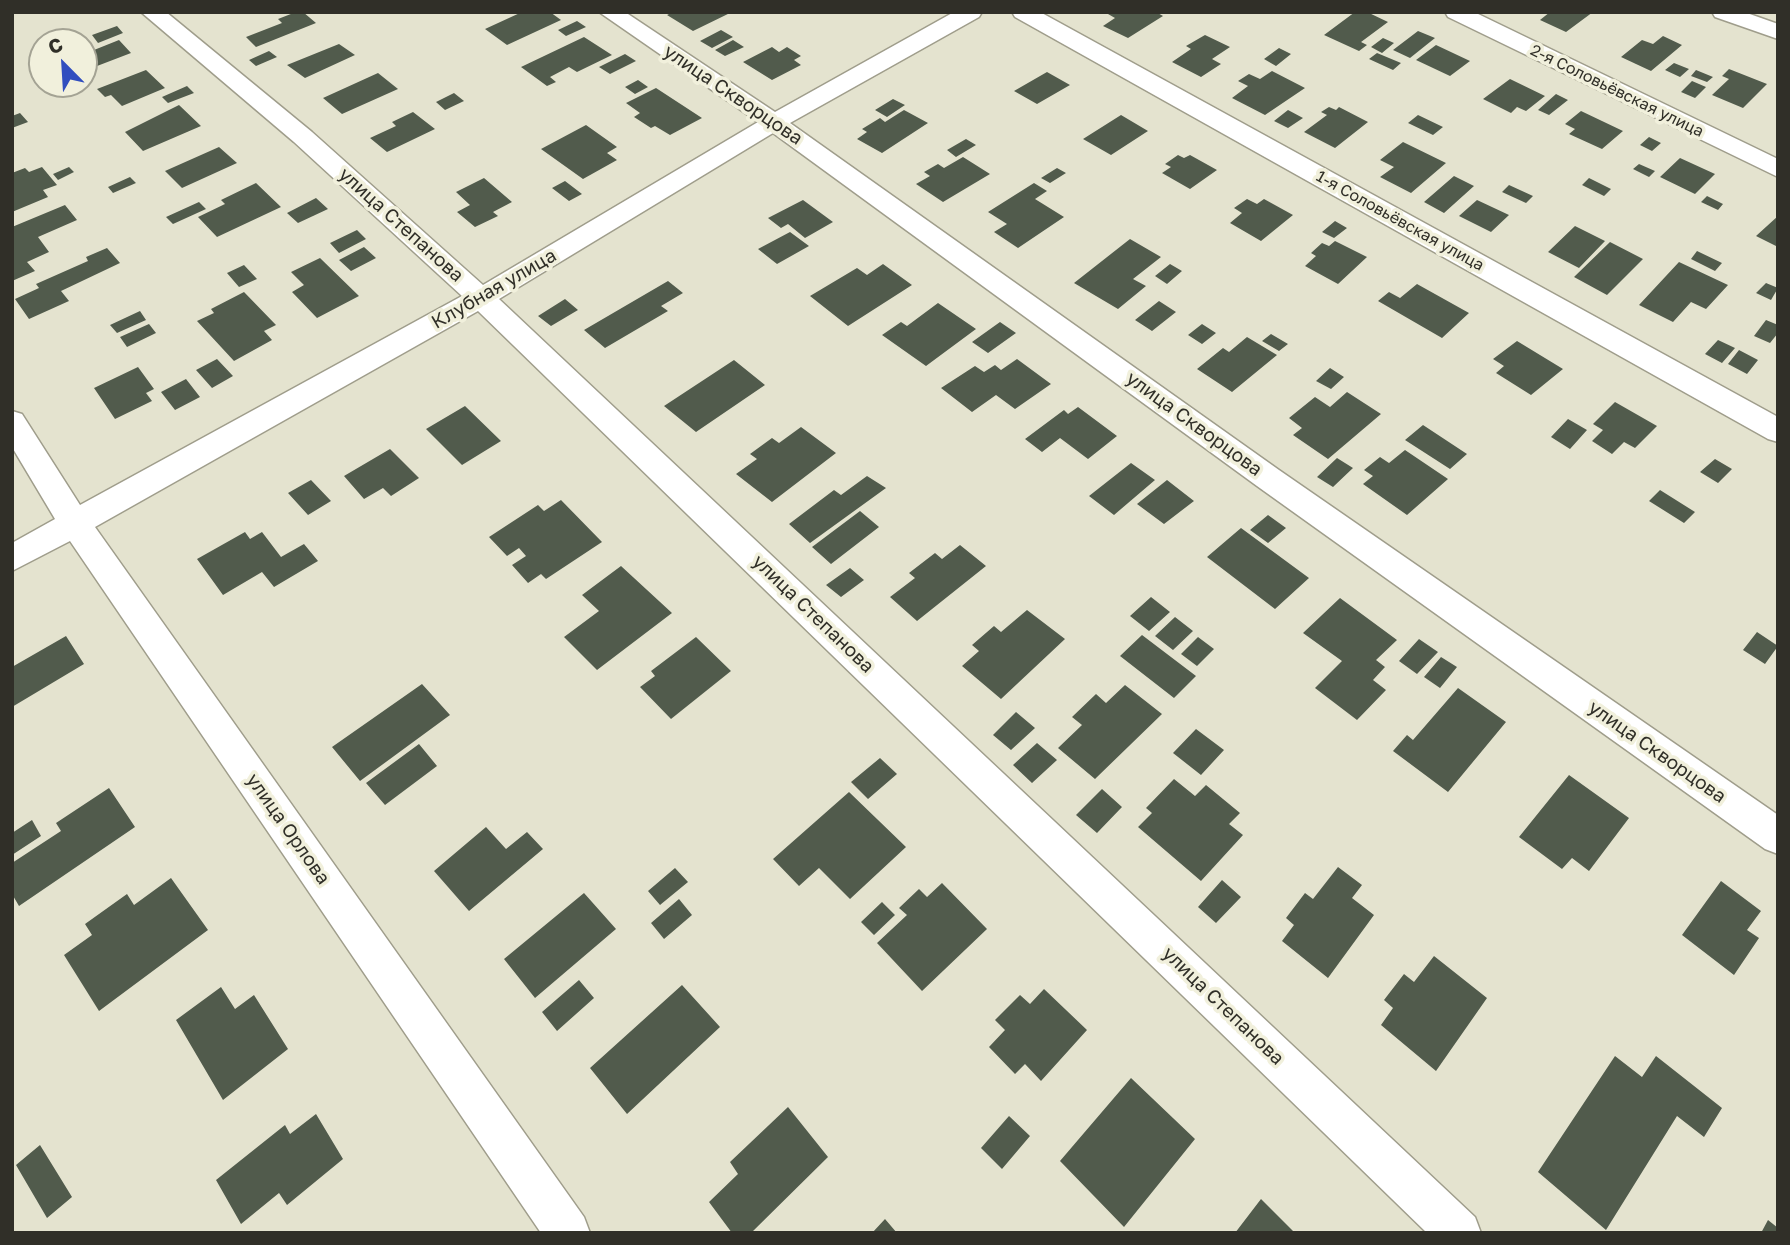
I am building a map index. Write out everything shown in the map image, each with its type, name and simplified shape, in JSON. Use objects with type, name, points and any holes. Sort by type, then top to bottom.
[{"type":"street","name":"улица Степанова","points":[[152,12],[303,136],[481,298],[1459,1233]]},
{"type":"street","name":"улица Скворцова","points":[[610,12],[774,122],[1280,486],[1778,837]]},
{"type":"street","name":"Клубная улица","points":[[12,558],[481,298],[774,122],[971,12]]},
{"type":"street","name":"1-я Соловьёвская улица","points":[[1023,12],[1778,430]]},
{"type":"street","name":"2-я Соловьёвская улица","points":[[1456,12],[1778,169]]},
{"type":"street","points":[[1723,12],[1778,32]]},
{"type":"street","name":"улица Орлова","points":[[12,422],[75,524],[568,1233]]},
{"type":"building","points":[[303,12],[316,23],[256,47],[246,37],[282,23],[278,19]]},
{"type":"building","points":[[522,12],[550,12],[561,20],[507,45],[485,29]]},
{"type":"building","points":[[673,12],[732,12],[693,31],[667,15]]},
{"type":"building","points":[[1156,12],[1163,16],[1128,38],[1103,26],[1115,18],[1108,14]]},
{"type":"building","points":[[1355,12],[1367,12],[1388,22],[1361,42],[1367,45],[1359,51],[1324,35]]},
{"type":"building","points":[[1550,12],[1593,12],[1566,32],[1540,20]]},
{"type":"building","points":[[577,21],[586,27],[566,36],[558,30]]},
{"type":"building","points":[[117,26],[123,33],[98,43],[98,33]]},
{"type":"building","points":[[721,30],[733,37],[712,48],[700,41]]},
{"type":"building","points":[[1418,31],[1435,38],[1410,58],[1393,50]]},
{"type":"building","points":[[1205,35],[1230,47],[1212,59],[1221,64],[1201,77],[1172,62],[1191,49],[1186,46]]},
{"type":"building","points":[[1663,36],[1682,45],[1651,71],[1621,57],[1642,40],[1653,44]]},
{"type":"building","points":[[584,37],[612,55],[577,72],[569,67],[550,77],[556,82],[547,86],[521,67]]},
{"type":"building","points":[[1383,38],[1394,43],[1382,53],[1371,47]]},
{"type":"building","points":[[119,40],[131,53],[98,66],[98,48]]},
{"type":"building","points":[[733,40],[744,47],[725,56],[715,50]]},
{"type":"building","points":[[339,44],[355,55],[305,78],[287,65]]},
{"type":"building","points":[[1436,45],[1470,61],[1450,76],[1416,60]]},
{"type":"building","points":[[772,47],[779,52],[787,47],[801,56],[794,60],[801,65],[772,80],[743,62]]},
{"type":"building","points":[[1279,48],[1291,54],[1276,66],[1264,59]]},
{"type":"building","points":[[269,51],[277,57],[256,66],[249,60]]},
{"type":"building","points":[[1377,53],[1401,63],[1393,70],[1369,59]]},
{"type":"building","points":[[625,54],[636,61],[610,74],[599,67]]},
{"type":"building","points":[[1674,63],[1689,69],[1680,77],[1665,70]]},
{"type":"building","points":[[1729,69],[1767,84],[1743,108],[1712,95],[1729,79],[1722,76]]},
{"type":"building","points":[[146,70],[165,88],[122,106],[111,95],[105,97],[98,89]]},
{"type":"building","points":[[1696,70],[1713,77],[1707,82],[1691,76]]},
{"type":"building","points":[[1272,71],[1305,88],[1265,115],[1232,98],[1248,86],[1238,81],[1249,74],[1260,79]]},
{"type":"building","points":[[1047,72],[1070,85],[1037,104],[1014,91]]},
{"type":"building","points":[[378,73],[398,89],[342,114],[323,98]]},
{"type":"building","points":[[1510,79],[1545,96],[1526,111],[1517,107],[1511,113],[1483,99]]},
{"type":"building","points":[[638,80],[648,87],[635,94],[625,87]]},
{"type":"building","points":[[1692,81],[1706,87],[1695,98],[1681,92]]},
{"type":"building","points":[[187,86],[194,93],[168,103],[162,97]]},
{"type":"building","points":[[656,88],[702,118],[670,135],[655,126],[651,128],[634,117],[640,113],[626,103]]},
{"type":"building","points":[[454,93],[464,101],[445,110],[436,102]]},
{"type":"building","points":[[1556,94],[1568,100],[1549,115],[1538,110]]},
{"type":"building","points":[[893,99],[905,105],[887,117],[875,110]]},
{"type":"building","points":[[179,105],[201,126],[143,151],[125,132]]},
{"type":"building","points":[[1329,107],[1336,110],[1339,107],[1368,122],[1335,148],[1304,132],[1327,115],[1321,112]]},
{"type":"building","points":[[904,110],[928,123],[882,153],[857,139],[867,132],[862,129],[880,118],[885,122]]},
{"type":"building","points":[[1288,110],[1303,118],[1288,128],[1274,121]]},
{"type":"building","points":[[1581,111],[1623,131],[1602,149],[1569,134],[1575,129],[1565,124]]},
{"type":"building","points":[[413,112],[435,129],[387,152],[370,138],[396,126],[392,122]]},
{"type":"building","points":[[20,113],[28,122],[12,128],[12,116]]},
{"type":"building","points":[[1121,115],[1148,131],[1111,155],[1083,139]]},
{"type":"building","points":[[1418,115],[1443,127],[1433,135],[1408,123]]},
{"type":"building","points":[[586,125],[617,147],[607,153],[617,160],[583,179],[541,149]]},
{"type":"building","points":[[1649,137],[1661,143],[1652,151],[1640,145]]},
{"type":"building","points":[[966,139],[976,145],[956,157],[947,150]]},
{"type":"building","points":[[1403,142],[1446,163],[1411,193],[1380,177],[1394,167],[1380,160]]},
{"type":"building","points":[[219,147],[237,163],[182,188],[165,171]]},
{"type":"building","points":[[1178,155],[1184,158],[1190,155],[1217,170],[1190,189],[1162,173],[1171,167],[1165,164]]},
{"type":"building","points":[[963,157],[990,174],[943,202],[916,184],[930,176],[924,172],[938,164],[944,168]]},
{"type":"building","points":[[1680,158],[1715,174],[1695,194],[1660,177]]},
{"type":"building","points":[[1639,164],[1655,171],[1649,177],[1633,169]]},
{"type":"building","points":[[42,167],[57,185],[43,190],[48,197],[12,212],[12,173],[25,168],[29,172]]},
{"type":"building","points":[[69,167],[74,172],[58,180],[53,174]]},
{"type":"building","points":[[1057,168],[1066,173],[1050,183],[1041,178]]},
{"type":"building","points":[[1454,176],[1474,186],[1444,213],[1424,202]]},
{"type":"building","points":[[130,177],[136,183],[113,193],[108,187]]},
{"type":"building","points":[[484,178],[512,202],[493,212],[498,216],[475,227],[457,212],[470,205],[456,192]]},
{"type":"building","points":[[1589,178],[1611,189],[1604,196],[1582,185]]},
{"type":"building","points":[[565,181],[582,194],[569,201],[552,188]]},
{"type":"building","points":[[256,183],[281,207],[217,237],[198,217],[225,204],[221,200]]},
{"type":"building","points":[[1034,183],[1047,191],[1035,199],[1064,217],[1018,248],[994,232],[1007,224],[988,212]]},
{"type":"building","points":[[1509,185],[1533,196],[1526,203],[1502,192]]},
{"type":"building","points":[[1707,196],[1723,204],[1718,210],[1701,202]]},
{"type":"building","points":[[316,198],[328,209],[298,223],[287,213]]},
{"type":"building","points":[[1247,199],[1257,204],[1264,199],[1293,215],[1261,241],[1230,223],[1242,213],[1234,208]]},
{"type":"building","points":[[803,200],[833,222],[805,238],[788,224],[781,228],[768,218]]},
{"type":"building","points":[[1477,200],[1509,215],[1491,232],[1459,216]]},
{"type":"building","points":[[199,202],[206,209],[173,224],[166,217]]},
{"type":"building","points":[[65,205],[77,220],[38,237],[49,252],[27,262],[35,271],[12,281],[12,227]]},
{"type":"building","points":[[1778,216],[1778,247],[1756,236]]},
{"type":"building","points":[[1335,221],[1347,228],[1334,238],[1322,232]]},
{"type":"building","points":[[1575,226],[1605,241],[1579,268],[1548,252]]},
{"type":"building","points":[[357,230],[366,239],[339,253],[330,243]]},
{"type":"building","points":[[790,232],[809,246],[777,264],[758,249]]},
{"type":"building","points":[[1130,239],[1161,257],[1133,279],[1146,286],[1118,309],[1074,283]]},
{"type":"building","points":[[1335,241],[1367,257],[1338,284],[1305,266],[1316,256],[1311,253],[1322,243],[1329,246]]},
{"type":"building","points":[[1610,242],[1643,259],[1607,295],[1574,277]]},
{"type":"building","points":[[364,247],[376,258],[351,271],[339,260]]},
{"type":"building","points":[[107,248],[120,263],[61,291],[69,301],[29,319],[15,299],[39,288],[36,284],[88,261],[86,257]]},
{"type":"building","points":[[1697,251],[1722,263],[1715,271],[1691,259]]},
{"type":"building","points":[[320,258],[359,296],[317,318],[292,292],[304,285],[291,272]]},
{"type":"building","points":[[1679,262],[1728,285],[1706,309],[1691,302],[1673,322],[1639,305]]},
{"type":"building","points":[[883,264],[912,285],[848,326],[810,296],[857,268],[867,275]]},
{"type":"building","points":[[1170,264],[1182,271],[1167,284],[1155,276]]},
{"type":"building","points":[[244,265],[257,279],[239,287],[227,273]]},
{"type":"building","points":[[668,281],[683,293],[661,306],[668,311],[605,348],[584,330]]},
{"type":"building","points":[[1766,283],[1778,288],[1771,300],[1756,293]]},
{"type":"building","points":[[1417,284],[1469,313],[1442,338],[1378,301],[1389,292],[1400,298]]},
{"type":"building","points":[[244,292],[276,325],[264,331],[272,340],[234,361],[197,321],[214,313],[211,309]]},
{"type":"building","points":[[565,299],[578,310],[551,326],[538,316]]},
{"type":"building","points":[[1159,301],[1176,312],[1152,331],[1135,320]]},
{"type":"building","points":[[938,303],[976,329],[926,366],[882,335],[901,322],[907,326]]},
{"type":"building","points":[[140,311],[146,320],[117,333],[110,325]]},
{"type":"building","points":[[1766,320],[1778,325],[1778,333],[1770,343],[1754,336]]},
{"type":"building","points":[[1000,322],[1016,333],[988,353],[972,342]]},
{"type":"building","points":[[149,324],[156,333],[127,347],[120,337]]},
{"type":"building","points":[[1202,324],[1216,333],[1202,344],[1188,335]]},
{"type":"building","points":[[1271,334],[1288,344],[1279,351],[1262,341]]},
{"type":"building","points":[[1247,337],[1277,355],[1232,392],[1197,369],[1223,348],[1229,352]]},
{"type":"building","points":[[1718,340],[1735,348],[1722,363],[1705,354]]},
{"type":"building","points":[[1517,341],[1563,369],[1531,395],[1496,373],[1504,366],[1493,359]]},
{"type":"building","points":[[1739,350],[1758,360],[1747,374],[1728,364]]},
{"type":"building","points":[[217,359],[233,376],[212,388],[196,370]]},
{"type":"building","points":[[1017,359],[1051,384],[1015,409],[996,395],[972,412],[941,388],[975,366],[984,372],[995,365],[1001,370]]},
{"type":"building","points":[[734,360],[765,385],[696,432],[664,406]]},
{"type":"building","points":[[138,367],[154,389],[146,393],[152,401],[115,419],[94,388]]},
{"type":"building","points":[[1330,368],[1344,377],[1331,389],[1316,381]]},
{"type":"building","points":[[186,379],[200,397],[175,410],[161,392]]},
{"type":"building","points":[[1347,392],[1381,414],[1328,459],[1293,435],[1302,428],[1289,418],[1315,397],[1330,407]]},
{"type":"building","points":[[1615,402],[1657,426],[1635,448],[1624,442],[1612,454],[1592,441],[1603,430],[1593,424]]},
{"type":"building","points":[[465,406],[501,441],[462,465],[426,429]]},
{"type":"building","points":[[1078,407],[1117,436],[1088,459],[1060,438],[1042,452],[1025,439],[1064,410],[1068,414]]},
{"type":"building","points":[[1568,419],[1587,430],[1570,449],[1551,437]]},
{"type":"building","points":[[1423,425],[1467,454],[1450,469],[1405,440]]},
{"type":"building","points":[[801,427],[836,453],[772,502],[736,474],[757,459],[750,454],[772,438],[779,443]]},
{"type":"building","points":[[390,449],[419,478],[391,496],[383,488],[364,499],[344,476]]},
{"type":"building","points":[[1405,450],[1448,479],[1407,515],[1363,484],[1373,476],[1364,470],[1380,457],[1389,463]]},
{"type":"building","points":[[1337,458],[1353,468],[1333,487],[1317,477]]},
{"type":"building","points":[[1715,459],[1732,469],[1718,483],[1700,472]]},
{"type":"building","points":[[1131,463],[1155,480],[1114,515],[1089,496]]},
{"type":"building","points":[[867,476],[886,488],[810,543],[789,524],[834,490],[841,495]]},
{"type":"building","points":[[311,480],[331,501],[308,515],[288,493]]},
{"type":"building","points":[[1167,480],[1194,501],[1164,524],[1137,504]]},
{"type":"building","points":[[1660,490],[1695,512],[1684,523],[1649,501]]},
{"type":"building","points":[[561,500],[602,542],[546,579],[541,574],[528,583],[512,565],[526,556],[519,548],[507,556],[489,537],[538,505],[544,511]]},
{"type":"building","points":[[860,511],[879,527],[831,564],[812,547]]},
{"type":"building","points":[[1268,515],[1286,528],[1268,543],[1250,530]]},
{"type":"building","points":[[1241,528],[1309,578],[1275,609],[1207,557]]},
{"type":"building","points":[[245,532],[250,539],[262,532],[281,557],[304,544],[318,561],[274,587],[262,572],[223,595],[197,559]]},
{"type":"building","points":[[960,545],[986,566],[917,621],[890,597],[915,578],[909,573],[935,553],[942,559]]},
{"type":"building","points":[[621,566],[672,613],[597,670],[564,637],[599,611],[582,595]]},
{"type":"building","points":[[850,568],[864,580],[841,597],[826,585]]},
{"type":"building","points":[[1151,597],[1170,612],[1149,631],[1130,616]]},
{"type":"building","points":[[1340,598],[1397,640],[1376,660],[1385,667],[1373,680],[1386,690],[1357,720],[1315,688],[1342,661],[1303,633]]},
{"type":"building","points":[[1027,610],[1065,639],[1001,699],[962,666],[979,651],[972,645],[994,626],[1001,632]]},
{"type":"building","points":[[1175,617],[1193,631],[1173,650],[1155,636]]},
{"type":"building","points":[[1757,632],[1778,646],[1765,664],[1743,650]]},
{"type":"building","points":[[1142,635],[1196,676],[1174,698],[1120,656]]},
{"type":"building","points":[[66,636],[84,664],[12,707],[12,667]]},
{"type":"building","points":[[696,637],[731,671],[671,719],[640,687],[655,676],[651,671]]},
{"type":"building","points":[[1198,637],[1214,649],[1197,666],[1181,654]]},
{"type":"building","points":[[1419,639],[1438,652],[1417,674],[1399,661]]},
{"type":"building","points":[[1441,657],[1457,667],[1440,688],[1424,677]]},
{"type":"building","points":[[422,684],[450,715],[360,781],[332,747]]},
{"type":"building","points":[[1125,685],[1162,714],[1095,779],[1058,748],[1082,725],[1072,717],[1096,694],[1106,703]]},
{"type":"building","points":[[1458,688],[1506,722],[1448,792],[1393,751],[1407,735],[1413,740]]},
{"type":"building","points":[[1016,712],[1035,728],[1011,750],[993,735]]},
{"type":"building","points":[[1196,729],[1224,750],[1201,775],[1173,753]]},
{"type":"building","points":[[1037,743],[1057,760],[1032,783],[1013,765]]},
{"type":"building","points":[[419,744],[437,766],[385,805],[366,783]]},
{"type":"building","points":[[880,758],[897,774],[868,799],[851,782]]},
{"type":"building","points":[[1569,775],[1629,818],[1589,871],[1572,858],[1562,869],[1519,837]]},
{"type":"building","points":[[1174,779],[1195,796],[1206,785],[1240,813],[1229,824],[1243,835],[1201,881],[1138,827],[1152,813],[1146,808]]},
{"type":"building","points":[[109,788],[135,827],[19,906],[12,894],[12,863],[61,831],[56,823]]},
{"type":"building","points":[[1102,789],[1122,807],[1097,833],[1076,815]]},
{"type":"building","points":[[849,792],[906,847],[850,899],[819,868],[799,886],[773,859]]},
{"type":"building","points":[[32,820],[41,836],[12,855],[12,833]]},
{"type":"building","points":[[486,827],[506,849],[527,832],[543,849],[469,911],[434,871]]},
{"type":"building","points":[[1338,867],[1362,885],[1352,898],[1374,915],[1328,978],[1282,941],[1294,925],[1286,918],[1305,893],[1313,899]]},
{"type":"building","points":[[675,868],[688,882],[660,905],[648,891]]},
{"type":"building","points":[[171,878],[208,930],[99,1011],[64,955],[92,935],[85,924],[127,894],[134,905]]},
{"type":"building","points":[[1222,880],[1241,897],[1216,923],[1198,907]]},
{"type":"building","points":[[1721,881],[1761,911],[1747,930],[1759,938],[1734,975],[1682,935]]},
{"type":"building","points":[[942,883],[987,929],[922,991],[877,943],[907,915],[899,908],[919,889],[927,897]]},
{"type":"building","points":[[584,893],[616,929],[535,998],[504,959]]},
{"type":"building","points":[[679,899],[692,915],[664,939],[651,923]]},
{"type":"building","points":[[882,902],[895,915],[874,935],[861,922]]},
{"type":"building","points":[[1434,956],[1487,998],[1436,1071],[1381,1025],[1393,1008],[1384,1000],[1404,974],[1414,982]]},
{"type":"building","points":[[579,980],[594,998],[557,1031],[542,1012]]},
{"type":"building","points":[[682,985],[720,1027],[627,1114],[590,1068]]},
{"type":"building","points":[[221,987],[235,1009],[254,995],[288,1049],[223,1100],[176,1020]]},
{"type":"building","points":[[1044,989],[1087,1030],[1041,1081],[1025,1064],[1015,1074],[989,1047],[1005,1030],[995,1020],[1020,995],[1030,1004]]},
{"type":"building","points":[[1615,1056],[1642,1077],[1656,1056],[1722,1108],[1704,1137],[1677,1116],[1606,1230],[1538,1172]]},
{"type":"building","points":[[1131,1078],[1195,1139],[1124,1227],[1060,1161]]},
{"type":"building","points":[[788,1107],[828,1157],[751,1233],[732,1233],[709,1202],[738,1174],[730,1162]]},
{"type":"building","points":[[316,1114],[343,1159],[287,1205],[279,1193],[241,1224],[216,1180],[285,1125],[290,1134]]},
{"type":"building","points":[[1009,1116],[1030,1136],[1002,1169],[981,1148]]},
{"type":"building","points":[[40,1145],[72,1197],[47,1218],[16,1165]]},
{"type":"building","points":[[1261,1199],[1295,1233],[1235,1233]]},
{"type":"building","points":[[885,1219],[897,1233],[872,1233]]},
{"type":"building","points":[[1768,1220],[1778,1228],[1778,1233],[1761,1233]]}]
